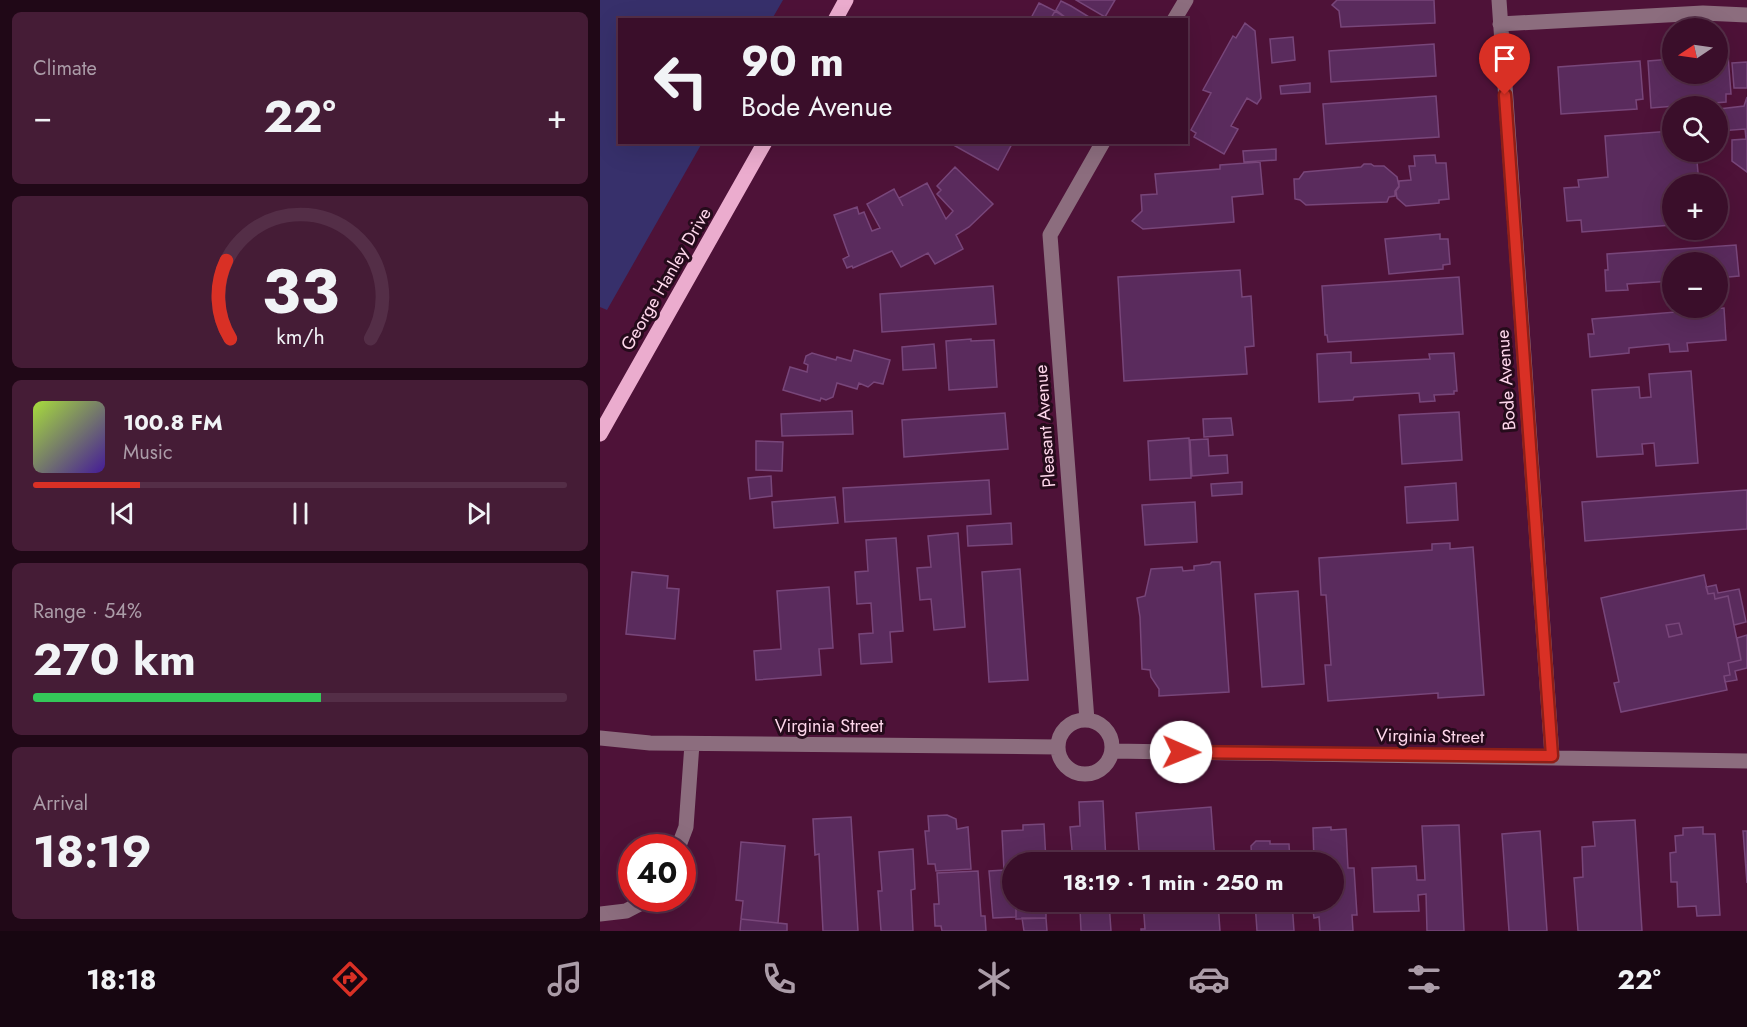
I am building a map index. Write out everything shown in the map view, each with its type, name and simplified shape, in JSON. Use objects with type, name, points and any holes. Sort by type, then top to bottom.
[{"type":"main road","points":[[836,18],[846,0]]},
{"type":"main road","name":"George Hanley Drive","points":[[600,434],[764,144]]},
{"type":"street","points":[[1175,18],[1186,0]]},
{"type":"street","name":"Bode Avenue","points":[[1499,0],[1552,756]]},
{"type":"street","points":[[1500,24],[1703,13],[1747,15]]},
{"type":"street","name":"Pleasant Avenue","points":[[1087,720],[1050,235],[1102,144]]},
{"type":"street","points":[[1087,720],[1100,724],[1107,730],[1111,738],[1112,751],[1107,764],[1100,770],[1083,775],[1066,768],[1061,761],[1058,747],[1060,734],[1066,727],[1073,722],[1087,720]]},
{"type":"street","name":"Virginia Street","points":[[600,738],[692,744],[1058,747]]},
{"type":"street","points":[[683,834],[686,827],[692,744]]},
{"type":"street","name":"Virginia Street","points":[[1112,751],[1747,760]]},
{"type":"street","points":[[600,914],[618,912]]},
{"type":"shaded area","points":[[600,0],[783,0],[773,18],[618,18],[618,144],[701,144],[607,310],[600,307]]},
{"type":"building","points":[[1076,0],[1115,0],[1105,17]]},
{"type":"building","points":[[1337,0],[1434,0],[1435,23],[1341,27],[1339,11],[1332,5]]},
{"type":"building","points":[[1061,1],[1091,18],[1066,18],[1056,10]]},
{"type":"building","points":[[1039,3],[1055,11],[1051,18],[1031,18]]},
{"type":"building","points":[[1055,11],[1066,18],[1051,18]]},
{"type":"building","points":[[1245,23],[1255,31],[1261,98],[1257,104],[1247,98],[1231,126],[1238,129],[1224,154],[1194,137],[1196,133],[1191,130],[1211,93],[1203,90],[1233,36],[1236,38]]},
{"type":"building","points":[[1293,37],[1295,60],[1272,63],[1270,39]]},
{"type":"building","points":[[1434,44],[1436,76],[1331,82],[1329,51]]},
{"type":"building","points":[[1728,55],[1731,94],[1726,94],[1726,96],[1662,96],[1662,107],[1651,108],[1648,61],[1662,60],[1662,84],[1728,84]]},
{"type":"building","points":[[1640,61],[1643,99],[1636,100],[1637,109],[1561,114],[1558,67]]},
{"type":"building","points":[[1747,62],[1747,88],[1734,88],[1732,63]]},
{"type":"building","points":[[1310,83],[1310,92],[1281,94],[1280,86]]},
{"type":"building","points":[[1436,96],[1439,137],[1326,144],[1323,104]]},
{"type":"building","points":[[1747,97],[1747,172],[1732,161],[1732,140],[1746,139],[1745,129],[1728,130],[1728,108],[1744,106]]},
{"type":"building","points":[[1662,132],[1662,162],[1697,162],[1698,174],[1662,174],[1662,226],[1582,232],[1581,220],[1567,221],[1564,188],[1579,187],[1578,180],[1608,177],[1605,136]]},
{"type":"building","points":[[952,144],[1012,144],[998,170]]},
{"type":"building","points":[[1276,149],[1276,160],[1244,162],[1243,151]]},
{"type":"building","points":[[1435,155],[1436,163],[1446,163],[1449,199],[1439,200],[1439,203],[1406,206],[1397,198],[1396,191],[1399,181],[1411,180],[1409,166],[1415,166],[1414,156]]},
{"type":"building","points":[[1260,162],[1263,194],[1232,197],[1234,222],[1143,229],[1132,221],[1142,211],[1141,195],[1157,194],[1155,174],[1220,169],[1220,165]]},
{"type":"building","points":[[1364,164],[1384,166],[1397,177],[1399,186],[1395,191],[1395,196],[1389,197],[1387,202],[1306,205],[1295,199],[1294,179],[1299,179],[1304,172],[1361,167]]},
{"type":"building","points":[[955,167],[993,204],[969,227],[956,235],[963,249],[935,264],[928,253],[901,267],[892,251],[853,268],[852,266],[847,268],[843,259],[849,256],[834,215],[857,207],[859,214],[864,212],[872,231],[880,228],[867,204],[894,189],[903,206],[899,198],[927,183],[946,219],[953,211],[937,194],[941,190],[937,186]]},
{"type":"building","points":[[1440,234],[1440,239],[1448,239],[1450,264],[1443,265],[1443,269],[1389,274],[1385,239]]},
{"type":"building","points":[[1736,245],[1739,276],[1728,277],[1728,252],[1662,252],[1662,282],[1627,284],[1628,290],[1606,291],[1607,254]]},
{"type":"building","points":[[1240,270],[1242,297],[1251,296],[1254,346],[1245,347],[1247,374],[1124,381],[1118,277]]},
{"type":"building","points":[[1459,277],[1463,334],[1328,342],[1327,335],[1325,335],[1322,286]]},
{"type":"building","points":[[993,286],[996,324],[882,332],[880,294]]},
{"type":"building","points":[[1662,313],[1662,318],[1725,318],[1726,340],[1687,343],[1688,351],[1670,352],[1669,344],[1629,348],[1629,353],[1590,357],[1588,334],[1594,334],[1592,319]]},
{"type":"building","points":[[971,339],[971,341],[994,340],[997,387],[949,390],[946,341]]},
{"type":"building","points":[[934,344],[936,368],[903,370],[902,347]]},
{"type":"building","points":[[854,350],[890,360],[883,384],[874,382],[868,387],[859,383],[857,389],[837,383],[833,397],[826,400],[821,398],[820,401],[783,390],[790,367],[807,372],[808,365],[804,363],[806,356],[812,353],[836,360],[837,357],[851,361]]},
{"type":"building","points":[[1351,352],[1351,363],[1430,359],[1429,354],[1454,353],[1457,391],[1454,391],[1454,394],[1434,395],[1435,401],[1420,402],[1419,393],[1354,397],[1353,400],[1319,402],[1317,354]]},
{"type":"building","points":[[1691,371],[1698,463],[1656,466],[1654,443],[1642,444],[1643,454],[1597,457],[1592,390],[1639,387],[1640,398],[1651,397],[1649,374]]},
{"type":"building","points":[[852,411],[853,434],[782,436],[781,414]]},
{"type":"building","points":[[1459,412],[1462,460],[1402,464],[1399,415]]},
{"type":"building","points":[[1005,413],[1008,449],[904,457],[902,420]]},
{"type":"building","points":[[1231,418],[1233,435],[1204,437],[1203,419]]},
{"type":"building","points":[[1189,438],[1191,478],[1150,480],[1148,441]]},
{"type":"building","points":[[1208,439],[1209,456],[1227,455],[1228,473],[1192,476],[1190,440]]},
{"type":"building","points":[[756,441],[783,442],[782,471],[756,470]]},
{"type":"building","points":[[771,476],[772,496],[750,499],[748,478]]},
{"type":"building","points":[[989,480],[991,514],[845,522],[843,488]]},
{"type":"building","points":[[1242,482],[1242,494],[1212,496],[1211,484]]},
{"type":"building","points":[[1456,483],[1458,520],[1407,523],[1405,487]]},
{"type":"building","points":[[1747,490],[1747,529],[1585,541],[1582,502]]},
{"type":"building","points":[[835,497],[838,523],[774,528],[772,502]]},
{"type":"building","points":[[1195,502],[1197,542],[1145,545],[1142,505]]},
{"type":"building","points":[[1011,523],[1012,544],[968,546],[967,526]]},
{"type":"building","points":[[958,533],[965,627],[934,630],[931,599],[920,600],[917,568],[931,567],[928,536]]},
{"type":"building","points":[[896,538],[903,631],[890,632],[892,662],[861,664],[859,634],[873,633],[871,603],[857,604],[855,572],[868,571],[866,540]]},
{"type":"building","points":[[1450,543],[1450,549],[1473,547],[1484,695],[1438,698],[1438,693],[1328,701],[1325,665],[1331,665],[1326,595],[1321,595],[1319,558],[1432,550],[1432,544]]},
{"type":"building","points":[[1220,562],[1229,692],[1159,696],[1159,689],[1151,677],[1150,670],[1142,669],[1137,598],[1145,596],[1151,569],[1182,567],[1183,571],[1194,570],[1194,566]]},
{"type":"building","points":[[1020,569],[1028,680],[989,682],[982,572]]},
{"type":"building","points":[[632,572],[668,576],[667,588],[679,589],[675,639],[626,634]]},
{"type":"building","points":[[1704,575],[1708,594],[1714,593],[1715,599],[1728,596],[1741,660],[1728,663],[1730,675],[1724,676],[1727,690],[1621,712],[1614,683],[1619,682],[1601,598]]},
{"type":"building","points":[[1716,585],[1718,593],[1739,589],[1746,622],[1734,625],[1728,596],[1715,599],[1714,593],[1708,594],[1706,587]]},
{"type":"building","points":[[829,587],[833,648],[819,649],[821,675],[756,680],[754,651],[781,649],[777,591]]},
{"type":"building","points":[[1298,591],[1304,684],[1262,687],[1255,594]]},
{"type":"building","points":[[1298,591],[1304,684],[1262,687],[1255,594]]},
{"type":"building","points":[[1679,623],[1682,634],[1669,637],[1666,625]]},
{"type":"building","points":[[1747,635],[1747,668],[1735,671],[1737,680],[1725,682],[1724,676],[1730,675],[1728,663],[1741,660],[1737,638]]},
{"type":"building","points":[[1103,801],[1106,852],[1072,852],[1070,827],[1080,826],[1079,802]]},
{"type":"building","points":[[1211,807],[1214,852],[1139,852],[1136,813]]},
{"type":"building","points":[[947,815],[956,819],[957,829],[968,827],[971,869],[936,871],[935,864],[928,864],[925,831],[929,831],[928,816]]},
{"type":"building","points":[[851,817],[858,931],[823,931],[819,854],[815,855],[813,819]]},
{"type":"building","points":[[1635,820],[1642,931],[1578,931],[1574,878],[1583,877],[1582,847],[1595,846],[1593,822]]},
{"type":"building","points":[[1044,824],[1045,852],[1003,852],[1002,831],[1023,830],[1023,825]]},
{"type":"building","points":[[1459,825],[1464,931],[1427,931],[1426,894],[1418,895],[1419,911],[1374,912],[1372,868],[1416,866],[1417,880],[1425,880],[1422,826]]},
{"type":"building","points":[[1703,827],[1703,834],[1715,834],[1720,915],[1697,916],[1696,906],[1678,907],[1677,882],[1671,882],[1670,853],[1676,852],[1675,836],[1683,835],[1683,828]]},
{"type":"building","points":[[1313,828],[1346,829],[1348,868],[1354,868],[1357,915],[1352,915],[1353,931],[1320,931],[1319,917],[1314,918],[1313,912],[1344,912],[1344,852],[1314,852]]},
{"type":"building","points":[[1540,831],[1547,931],[1509,931],[1502,834]]},
{"type":"building","points":[[1743,831],[1747,831],[1747,883]]},
{"type":"building","points":[[1256,841],[1270,841],[1270,844],[1289,844],[1289,852],[1251,852],[1251,846]]},
{"type":"building","points":[[741,842],[785,846],[778,923],[741,919],[743,901],[736,900]]},
{"type":"building","points":[[913,849],[915,889],[911,890],[913,931],[881,931],[878,891],[882,891],[879,852]]},
{"type":"building","points":[[1002,870],[1002,912],[1016,912],[1016,917],[993,918],[989,871]]},
{"type":"building","points":[[978,871],[981,916],[985,916],[986,931],[942,931],[941,926],[935,926],[934,904],[939,904],[937,873]]},
{"type":"building","points":[[1016,912],[1046,912],[1046,918],[1016,919]]},
{"type":"building","points":[[1080,912],[1110,912],[1111,931],[1081,931]]},
{"type":"building","points":[[1144,912],[1219,912],[1220,931],[1141,931],[1145,929]]},
{"type":"building","points":[[1256,912],[1293,912],[1294,931],[1257,931]]},
{"type":"building","points":[[1022,918],[1046,918],[1047,931],[1024,931]]},
{"type":"building","points":[[741,919],[787,924],[787,931],[740,931]]},
{"type":"route","points":[[1181,752],[1552,756],[1505,95]]}]
